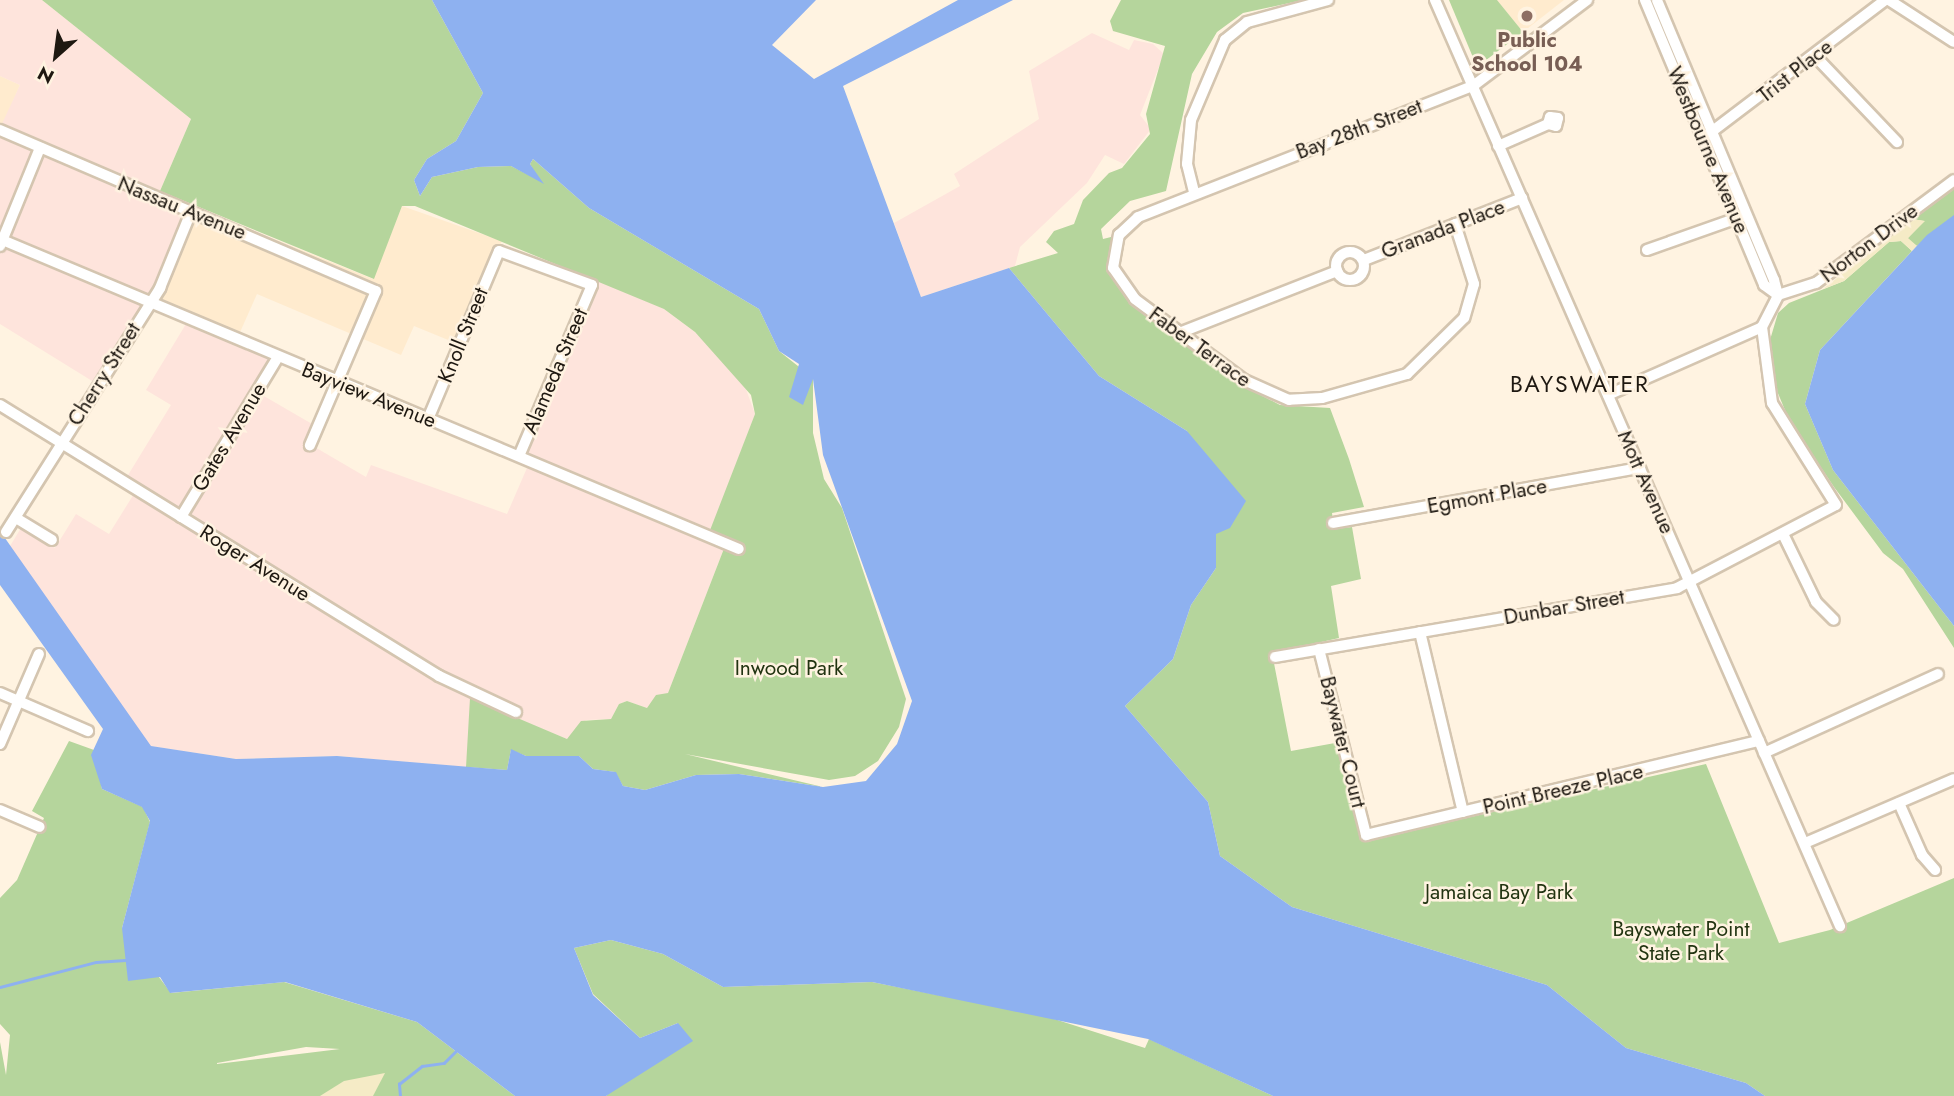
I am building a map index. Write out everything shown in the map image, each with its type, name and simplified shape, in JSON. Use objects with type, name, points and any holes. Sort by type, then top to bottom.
[{"type":"street","points":[[1194,192],[1187,164],[1191,120],[1225,40],[1247,22],[1328,0]]},
{"type":"street","name":"Mott Avenue","points":[[1435,0],[1840,926]]},
{"type":"street","name":"Bay 28th Street","points":[[1119,234],[1138,217],[1194,192],[1473,86],[1587,0]]},
{"type":"street","name":"Westbourne Avenue","points":[[1645,0],[1778,295]]},
{"type":"street","name":"Westbourne Avenue","points":[[1657,0],[1707,136]]},
{"type":"street","points":[[1887,0],[1954,42]]},
{"type":"street","name":"Trist Place","points":[[1707,136],[1887,0]]},
{"type":"street","points":[[1815,56],[1897,142]]},
{"type":"street","points":[[1498,146],[1548,124]]},
{"type":"street","name":"Nassau Avenue","points":[[0,130],[376,291],[338,382]]},
{"type":"street","points":[[1,242],[40,148]]},
{"type":"street","name":"Norton Drive","points":[[1778,295],[1816,284],[1954,180]]},
{"type":"street","name":"Granada Place","points":[[1364,260],[1522,198]]},
{"type":"street","name":"Cherry Street","points":[[6,532],[148,303],[191,212]]},
{"type":"street","points":[[1647,250],[1741,216]]},
{"type":"street","name":"Faber Terrace","points":[[1119,234],[1114,255],[1117,280],[1179,333],[1244,380],[1289,400],[1386,384],[1436,351],[1470,307],[1473,273],[1455,223]]},
{"type":"street","name":"Bayview Avenue","points":[[1,242],[739,549]]},
{"type":"street","name":"Alameda Street","points":[[499,251],[592,285],[519,456]]},
{"type":"street","name":"Knoll Street","points":[[428,419],[499,251]]},
{"type":"street","name":"Granada Place","points":[[1179,333],[1337,271],[1343,254],[1352,251],[1364,260]]},
{"type":"street","name":"Granada Place","points":[[1337,271],[1342,278],[1356,279],[1364,269],[1364,260]]},
{"type":"street","points":[[1608,395],[1762,327],[1778,295]]},
{"type":"street","name":"Dunbar Street","points":[[1275,656],[1677,588],[1784,536],[1836,505],[1772,403],[1762,327]]},
{"type":"street","name":"Gates Avenue","points":[[180,517],[278,357]]},
{"type":"street","points":[[310,445],[338,382]]},
{"type":"street","name":"Roger Avenue","points":[[0,405],[439,676],[516,712]]},
{"type":"street","name":"Egmont Place","points":[[1333,523],[1640,468]]},
{"type":"street","points":[[16,518],[52,540]]},
{"type":"street","points":[[1784,536],[1816,602],[1834,620]]},
{"type":"street","points":[[1420,632],[1463,812]]},
{"type":"street","name":"Baywater Court","points":[[1320,649],[1366,835]]},
{"type":"street","points":[[0,744],[40,654]]},
{"type":"street","points":[[1764,752],[1938,674]]},
{"type":"street","points":[[0,693],[88,731]]},
{"type":"street","name":"Point Breeze Place","points":[[1366,835],[1759,741]]},
{"type":"street","points":[[1805,843],[1954,779]]},
{"type":"street","points":[[1899,803],[1922,855],[1935,870]]},
{"type":"street","points":[[0,810],[40,827]]},
{"type":"shaded area","points":[[0,0],[42,0],[191,119],[160,191],[193,206],[159,287],[97,384],[0,324],[0,128],[20,85],[0,76]]},
{"type":"shaded area","name":"Public School 104","points":[[1497,0],[1564,0],[1523,32]]},
{"type":"shaded area","points":[[1092,33],[1129,50],[1134,40],[1153,44],[1164,54],[1140,115],[1151,129],[1124,164],[1105,155],[1087,183],[1020,247],[1015,266],[921,297],[894,223],[960,186],[954,174],[1039,119],[1029,71]]},
{"type":"shaded area","points":[[0,76],[20,85],[1,129],[0,128]]},
{"type":"shaded area","points":[[193,206],[373,279],[402,206],[502,241],[458,344],[414,326],[401,355],[257,294],[237,339],[147,302]]},
{"type":"shaded area","points":[[595,279],[664,309],[695,332],[743,381],[755,414],[708,538],[725,546],[668,693],[647,708],[627,701],[619,704],[611,719],[586,720],[567,739],[523,721],[472,710],[466,767],[337,756],[236,759],[150,746],[10,546],[21,528],[55,548],[76,514],[109,534],[137,489],[125,480],[171,405],[146,390],[189,319],[279,356],[257,392],[319,428],[313,446],[366,477],[371,465],[507,514],[530,461],[521,457]]},
{"type":"green space","name":"Inwood Park","points":[[42,0],[432,0],[483,93],[456,141],[427,159],[414,180],[420,196],[432,177],[478,167],[511,166],[539,180],[530,164],[533,159],[589,208],[759,309],[779,351],[813,378],[813,433],[824,479],[842,508],[906,699],[899,727],[878,761],[855,776],[829,780],[685,754],[823,787],[739,774],[696,775],[645,790],[623,786],[615,772],[593,769],[579,756],[526,756],[511,750],[507,770],[466,767],[470,698],[567,739],[581,721],[611,719],[619,704],[627,701],[647,708],[656,695],[668,693],[725,546],[707,538],[755,414],[751,395],[695,332],[664,309],[415,206],[402,206],[374,279],[160,191],[191,119]]},
{"type":"green space","points":[[1121,0],[1303,0],[1243,13],[1217,32],[1192,74],[1166,191],[1130,201],[1101,229],[1103,239],[1115,236],[1111,273],[1124,295],[1243,386],[1280,405],[1330,408],[1349,459],[1364,507],[1332,513],[1334,529],[1352,527],[1361,579],[1331,586],[1339,638],[1272,653],[1291,751],[1335,743],[1364,841],[1706,764],[1779,943],[1830,930],[1954,878],[1954,1096],[1765,1096],[1746,1083],[1626,1048],[1547,985],[1292,907],[1220,856],[1208,802],[1125,706],[1173,659],[1191,605],[1216,568],[1216,534],[1187,431],[1099,376],[1009,268],[1058,253],[1046,242],[1054,231],[1074,224],[1083,200],[1109,173],[1122,168],[1150,134],[1146,114],[1165,46],[1113,31],[1110,21]]},
{"type":"green space","points":[[1449,0],[1497,0],[1523,32],[1477,67]]},
{"type":"green space","points":[[1954,187],[1954,218],[1917,246],[1907,239],[1924,221],[1912,219]]},
{"type":"green space","points":[[1901,241],[1912,251],[1820,350],[1805,404],[1833,470],[1954,626],[1954,648],[1903,569],[1883,553],[1834,487],[1789,420],[1775,386],[1770,340],[1778,313],[1789,303],[1844,281],[1889,242]]},
{"type":"green space","points":[[69,741],[94,750],[102,789],[143,807],[150,822],[122,928],[171,993],[284,982],[417,1022],[515,1096],[0,1096],[0,1042],[6,1075],[10,1035],[0,1024],[0,898],[17,880],[44,818],[32,811]],"holes":[[[306,1047],[340,1049],[217,1064]]]},
{"type":"green space","points":[[611,940],[663,954],[723,987],[872,982],[1048,1017],[1145,1048],[1149,1039],[1273,1096],[606,1096],[678,1023],[640,1038],[593,994],[574,948]]},
{"type":"sand","points":[[1912,219],[1925,221],[1908,238],[1917,246],[1912,251],[1901,241],[1889,242],[1844,281],[1823,289]]},
{"type":"sand","points":[[385,1073],[373,1096],[320,1096],[344,1081]]},
{"type":"water","points":[[432,0],[816,0],[772,45],[814,79],[958,0],[1013,0],[843,86],[921,297],[1009,268],[1099,376],[1187,431],[1246,501],[1230,528],[1216,534],[1216,568],[1191,605],[1173,659],[1125,706],[1208,802],[1220,856],[1292,907],[1547,985],[1626,1048],[1746,1083],[1765,1096],[1273,1096],[1148,1039],[872,982],[723,987],[663,954],[611,940],[574,948],[593,995],[640,1038],[678,1023],[693,1041],[606,1096],[515,1096],[417,1022],[285,982],[170,993],[160,977],[128,981],[122,928],[150,821],[142,807],[102,789],[91,755],[103,729],[0,585],[0,531],[151,746],[236,759],[337,756],[507,770],[511,749],[526,756],[579,756],[593,769],[616,772],[623,786],[645,790],[696,775],[739,774],[823,787],[866,781],[897,744],[912,701],[823,455],[813,379],[803,405],[789,397],[799,364],[779,351],[759,309],[589,208],[533,159],[530,164],[544,184],[511,166],[478,167],[432,177],[420,196],[414,180],[427,159],[456,141],[483,93]]},
{"type":"water","points":[[1954,215],[1954,626],[1833,470],[1805,404],[1820,350],[1927,235]]},
{"type":"waterway","points":[[0,987],[96,962],[125,960]]},
{"type":"waterway","points":[[400,1096],[399,1084],[422,1066],[444,1063],[456,1051]]},
{"type":"place","name":"Public School 104","points":[[1527,16]]},
{"type":"district","name":"BAYSWATER","points":[[1580,384]]},
{"type":"park label","name":"Jamaica Bay Park","points":[[1499,892]]},
{"type":"park label","name":"Bayswater Point State Park","points":[[1681,941]]}]
